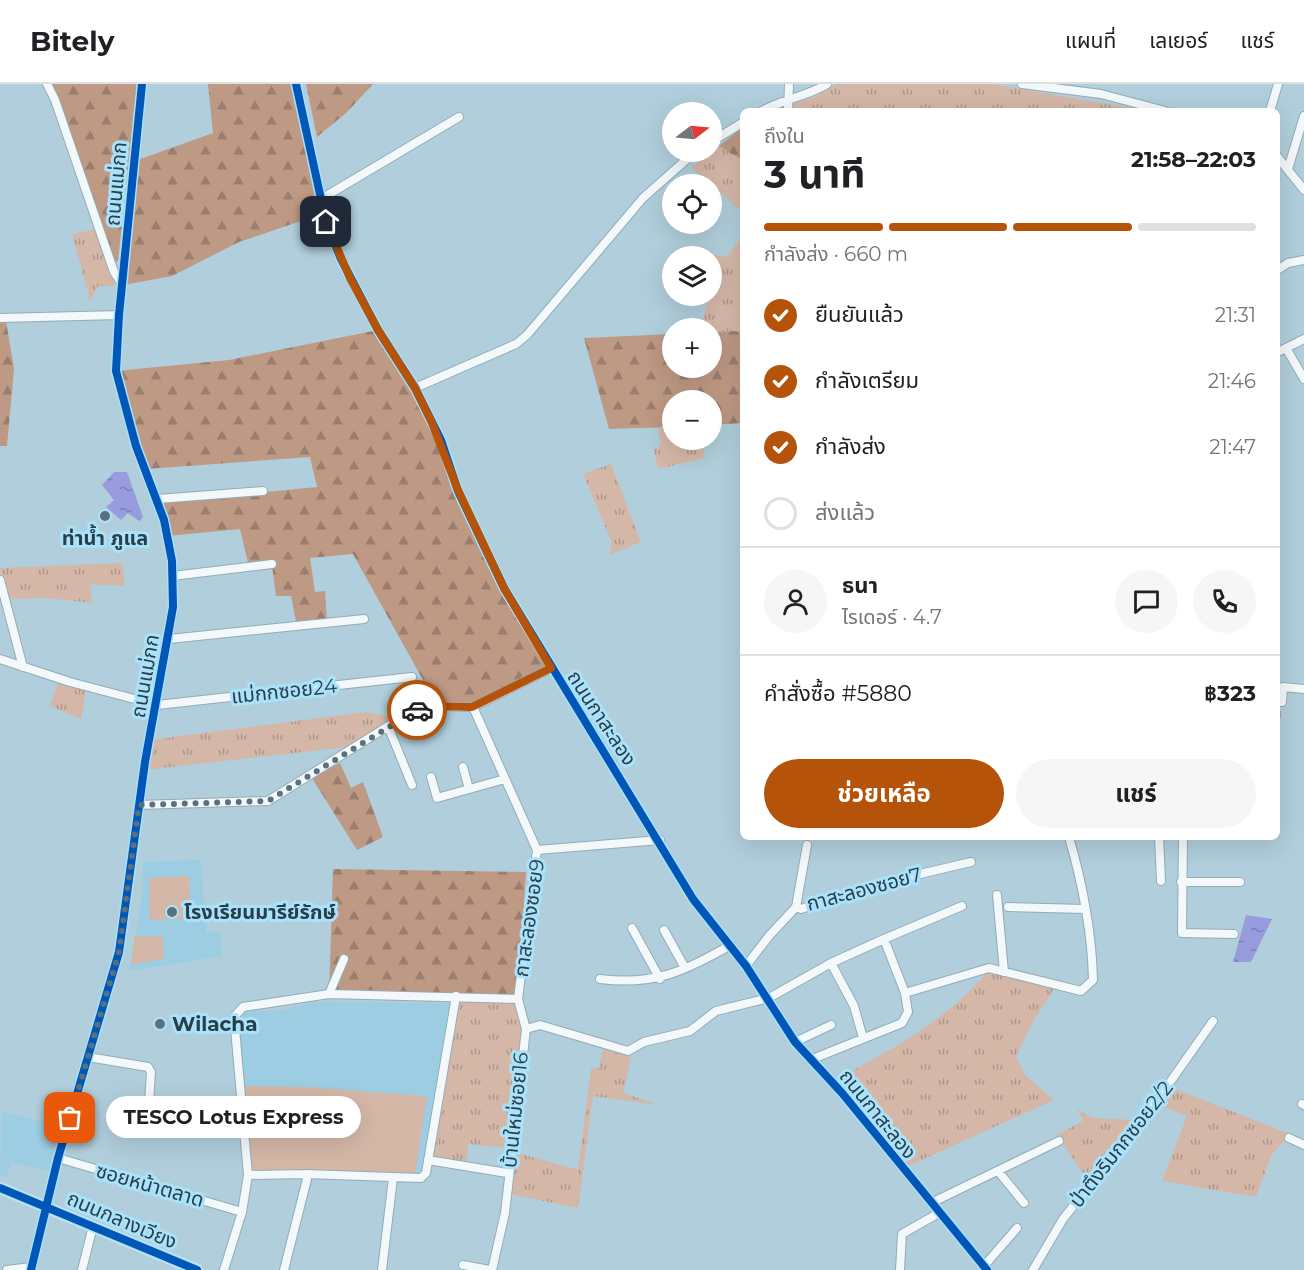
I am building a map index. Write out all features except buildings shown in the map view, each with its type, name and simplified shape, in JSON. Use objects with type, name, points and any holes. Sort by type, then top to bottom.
[{"type":"main road","name":"ถนนกลางเวียง","points":[[0,1188],[197,1270]]},
{"type":"street","points":[[47,84],[55,100],[114,272],[123,285]]},
{"type":"street","name":"ถนนแม่กก","points":[[31,1268],[58,1158],[119,952],[139,805],[173,607],[172,576],[164,520],[136,446],[121,398],[116,372],[119,315],[142,84]]},
{"type":"street","name":"ถนนกาสะลอง","points":[[296,84],[330,233],[350,278],[378,330],[415,388],[441,440],[458,490],[504,588],[551,668],[660,840],[693,899],[731,945],[769,998],[795,1042],[842,1093],[985,1268]]},
{"type":"street","points":[[788,108],[789,84]]},
{"type":"street","points":[[769,108],[813,93],[827,84]]},
{"type":"street","points":[[1022,84],[1101,94],[1151,108]]},
{"type":"street","points":[[1271,108],[1278,84]]},
{"type":"street","points":[[1288,169],[1304,116]]},
{"type":"street","points":[[321,199],[459,117]]},
{"type":"street","points":[[722,135],[740,124]]},
{"type":"street","points":[[1280,160],[1304,190]]},
{"type":"street","points":[[415,388],[516,344],[527,335],[643,198],[684,162]]},
{"type":"street","points":[[1280,268],[1288,263],[1304,260]]},
{"type":"street","points":[[0,318],[119,315]]},
{"type":"street","points":[[1280,351],[1304,339]]},
{"type":"street","points":[[1286,348],[1304,379]]},
{"type":"street","points":[[157,499],[263,491]]},
{"type":"street","points":[[172,576],[272,564]]},
{"type":"street","points":[[0,580],[23,667]]},
{"type":"street","points":[[169,639],[364,619]]},
{"type":"street","points":[[0,659],[157,705]]},
{"type":"street","points":[[139,805],[268,801],[421,708],[472,707],[551,668]]},
{"type":"street","name":"แม่กกซอย24","points":[[157,705],[412,677]]},
{"type":"street","points":[[1280,702],[1282,702],[1283,687],[1304,689]]},
{"type":"street","points":[[472,707],[537,850]]},
{"type":"street","points":[[388,726],[412,785]]},
{"type":"street","points":[[463,767],[469,789]]},
{"type":"street","points":[[431,777],[437,798],[505,779]]},
{"type":"street","name":"กาสะลองซอย9","points":[[518,999],[537,850],[660,840]]},
{"type":"street","points":[[905,993],[989,968],[1081,991],[1093,980],[1085,909],[1070,840]]},
{"type":"street","points":[[1159,840],[1161,881]]},
{"type":"street","points":[[1183,840],[1181,882],[1183,934],[1234,934]]},
{"type":"street","points":[[796,907],[807,845]]},
{"type":"street","name":"กาสะลองซอย7","points":[[746,966],[769,936],[796,907],[801,909],[873,885],[971,862]]},
{"type":"street","points":[[1181,882],[1240,882]]},
{"type":"street","points":[[997,895],[1004,972]]},
{"type":"street","name":"บ้านใหม่ซอย16","points":[[491,1270],[504,1213],[526,1029],[540,1025],[628,1051],[644,1042],[690,1031],[716,1011],[769,998],[831,963],[962,906]]},
{"type":"street","points":[[1008,907],[1085,909]]},
{"type":"street","points":[[632,928],[660,979]]},
{"type":"street","points":[[664,930],[685,968]]},
{"type":"street","points":[[810,1060],[902,1023],[908,1012],[905,993],[884,939]]},
{"type":"street","points":[[600,979],[639,982],[660,979],[731,945]]},
{"type":"street","points":[[328,994],[345,959]]},
{"type":"street","points":[[831,963],[854,1006],[863,1038]]},
{"type":"street","points":[[224,1270],[242,1212],[248,1175],[234,1017],[243,1007],[328,994],[518,999],[526,1029]]},
{"type":"street","points":[[248,1175],[305,1174],[422,1178],[426,1173],[456,996]]},
{"type":"street","name":"ป่าตึงริมกกซอย2/2","points":[[1033,1270],[1063,1219],[1161,1095],[1213,1021]]},
{"type":"street","points":[[795,1042],[831,1026]]},
{"type":"street","points":[[88,1058],[148,1067],[151,1072],[149,1102]]},
{"type":"street","points":[[1289,1138],[1304,1145]]},
{"type":"street","points":[[931,1203],[1059,1141]]},
{"type":"street","name":"ซอยหน้าตลาด","points":[[58,1158],[242,1212]]},
{"type":"street","points":[[428,1160],[507,1173]]},
{"type":"street","points":[[998,1171],[1024,1203]]},
{"type":"street","points":[[284,1270],[307,1179],[305,1174]]},
{"type":"street","points":[[382,1270],[393,1178]]},
{"type":"street","points":[[900,1270],[902,1234],[939,1213]]},
{"type":"street","points":[[81,1270],[93,1226]]},
{"type":"street","points":[[985,1268],[1017,1228]]},
{"type":"street","points":[[463,1265],[491,1270]]},
{"type":"street","points":[[7,1270],[31,1268]]},
{"type":"shaded area","name":"โรงเรียนมารีย์รักษ์","points":[[201,860],[206,932],[221,933],[222,956],[129,971],[143,890],[143,862]]},
{"type":"shaded area","points":[[313,1002],[452,1003],[421,1178],[248,1175],[234,1017],[243,1012],[284,1010]]},
{"type":"shaded area","points":[[2,1112],[62,1127],[50,1172],[12,1162],[6,1177],[0,1175]]},
{"type":"green space","points":[[51,84],[137,84],[118,261],[114,262],[58,97]]},
{"type":"green space","points":[[208,84],[296,84],[324,213],[239,242],[172,276],[123,285],[135,161],[213,133]]},
{"type":"green space","points":[[306,84],[373,84],[346,113],[317,137]]},
{"type":"green space","points":[[837,84],[991,84],[1131,108],[792,108],[793,104],[812,98]]},
{"type":"green space","points":[[740,130],[740,159],[722,148],[722,144]]},
{"type":"green space","points":[[722,148],[740,159],[740,210],[722,194],[722,174],[699,174],[691,167],[698,162],[722,162]]},
{"type":"green space","points":[[96,229],[115,286],[98,286],[90,300],[72,234]]},
{"type":"green space","points":[[740,239],[740,331],[722,332],[722,318],[704,318],[706,306],[722,306],[722,256],[727,257]]},
{"type":"green space","points":[[0,321],[6,321],[14,369],[7,446],[0,446]]},
{"type":"green space","points":[[378,330],[415,388],[456,484],[551,668],[473,707],[438,707],[353,554],[310,558],[315,592],[325,591],[327,620],[297,626],[291,596],[276,596],[272,565],[249,567],[240,529],[167,536],[158,503],[317,487],[310,457],[146,469],[116,371],[229,360]]},
{"type":"green space","points":[[740,331],[740,423],[722,424],[722,390],[662,390],[662,427],[609,429],[584,338],[662,334],[662,378],[722,378],[722,332]]},
{"type":"green space","points":[[658,428],[662,428],[662,450],[704,450],[705,458],[658,469],[654,450],[661,444]]},
{"type":"green space","points":[[611,464],[641,542],[609,555],[612,543],[583,474]]},
{"type":"green space","points":[[122,563],[125,586],[90,584],[92,603],[47,598],[6,599],[0,568]]},
{"type":"green space","points":[[58,682],[86,690],[81,719],[50,706]]},
{"type":"green space","points":[[366,712],[400,719],[356,746],[144,770],[149,740]]},
{"type":"green space","points":[[340,763],[351,788],[363,782],[383,837],[357,850],[312,778]]},
{"type":"green space","points":[[333,869],[526,872],[518,999],[329,994]]},
{"type":"green space","points":[[189,876],[191,919],[150,920],[149,878]]},
{"type":"green space","points":[[135,936],[162,936],[164,958],[131,965]]},
{"type":"green space","points":[[988,971],[1054,989],[1031,1025],[1016,1057],[1025,1075],[1054,1100],[906,1167],[840,1077],[920,1031],[973,988]]},
{"type":"green space","points":[[456,996],[518,999],[526,1029],[510,1148],[468,1144],[466,1166],[428,1160]]},
{"type":"green space","points":[[603,1049],[631,1057],[623,1093],[658,1105],[593,1096],[578,1208],[510,1194],[514,1152],[578,1170],[591,1069],[599,1068]]},
{"type":"green space","points":[[245,1086],[305,1087],[427,1096],[415,1176],[252,1170]]},
{"type":"green space","points":[[1170,1087],[1290,1134],[1272,1154],[1256,1197],[1162,1181],[1187,1116],[1157,1104]]},
{"type":"green space","points":[[1077,1109],[1092,1118],[1134,1120],[1088,1181],[1057,1135],[1083,1121]]},
{"type":"water","points":[[114,472],[127,472],[143,517],[139,521],[128,513],[121,520],[106,507],[114,500],[102,485]]},
{"type":"water","points":[[1246,915],[1272,919],[1251,962],[1233,962]]},
{"type":"cycle path","points":[[31,1270],[58,1158],[119,952],[145,762],[173,607],[172,561],[164,520],[136,446],[116,371],[119,315],[142,84]]},
{"type":"cycle path","points":[[296,84],[326,222],[341,259],[378,330],[415,388],[441,440],[458,491],[504,588],[693,899],[746,966],[795,1042],[842,1093],[987,1270]]},
{"type":"cycle path","points":[[0,1188],[197,1270]]},
{"type":"way so far","points":[[70,1118],[119,952],[139,805],[268,801],[417,710]]},
{"type":"place","name":"ท่าน้ำ ภูแล","points":[[105,516]]},
{"type":"place","name":"โรงเรียนมารีย์รักษ์","points":[[172,912]]},
{"type":"place","name":"Wilacha","points":[[160,1024]]},
{"type":"place","name":"TESCO Lotus Express","points":[[70,1118]]},
{"type":"route","points":[[326,222],[350,278],[378,330],[415,388],[441,440],[458,490],[504,588],[551,668],[472,707],[432,706],[417,710]]}]
